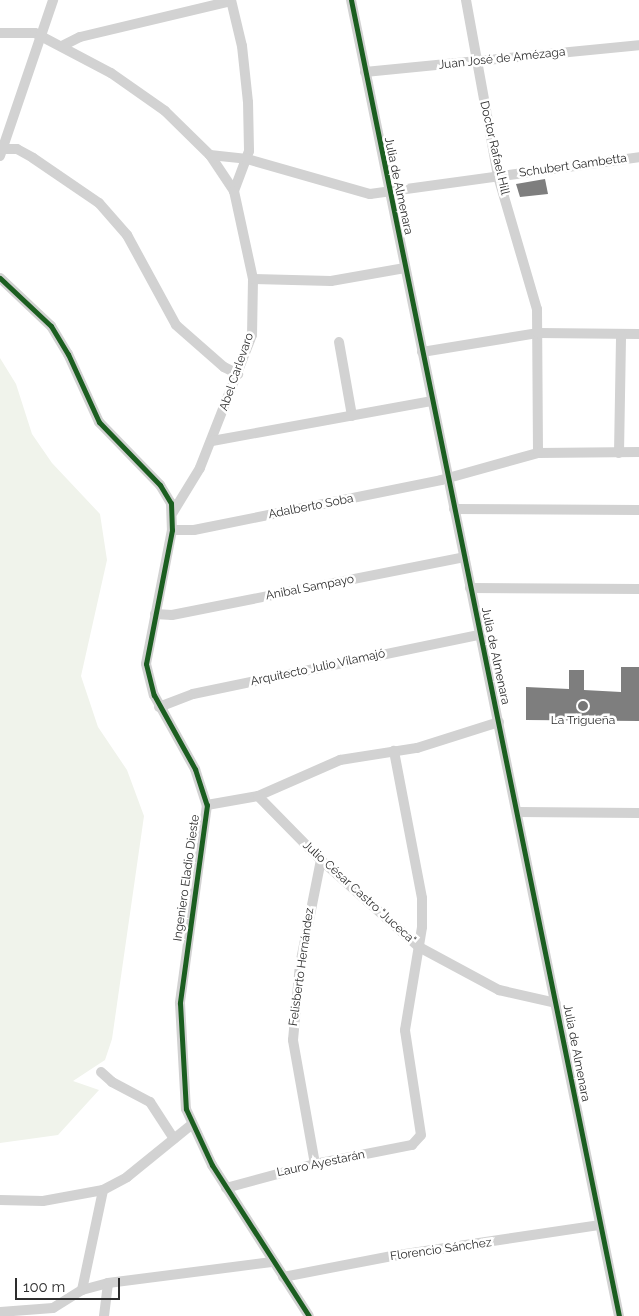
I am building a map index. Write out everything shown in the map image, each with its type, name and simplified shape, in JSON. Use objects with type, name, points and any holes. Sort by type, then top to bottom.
[{"type":"street","points":[[52,0],[42,36],[1,151],[33,158],[99,203],[127,235],[176,325],[217,361],[238,374]]},
{"type":"street","name":"Julia de Almenara","points":[[351,0],[388,193],[405,268],[479,635],[518,812],[599,1225],[619,1316]]},
{"type":"street","name":"Doctor Rafael Hill","points":[[466,0],[475,62],[498,176],[534,292],[538,333],[538,454]]},
{"type":"street","points":[[62,46],[80,37],[231,1],[245,70],[247,159],[234,191]]},
{"type":"street","points":[[0,33],[24,31],[42,36],[62,46],[166,111],[210,155],[234,191]]},
{"type":"street","name":"Juan José de Amézaga","points":[[365,72],[639,45]]},
{"type":"street","name":"Schubert Gambetta","points":[[210,155],[247,159],[351,190],[388,193],[639,157]]},
{"type":"street","name":"Abel Carlevaro","points":[[173,512],[187,495],[212,441],[252,334],[254,278],[234,191]]},
{"type":"street","points":[[254,278],[331,281],[405,268]]},
{"type":"street","name":"Ingeniero Eladio Dieste","points":[[0,278],[51,326],[68,354],[99,422],[160,485],[173,512],[172,530],[146,664],[159,707],[195,769],[207,805],[180,1003],[180,1056],[191,1124],[226,1188],[272,1262],[309,1316]]},
{"type":"street","points":[[422,352],[538,333],[639,334]]},
{"type":"street","points":[[619,453],[621,334]]},
{"type":"street","points":[[339,342],[352,416]]},
{"type":"street","points":[[212,441],[221,443],[432,401]]},
{"type":"street","name":"Adalberto Soba","points":[[172,530],[194,530],[448,477],[538,454],[639,452]]},
{"type":"street","points":[[454,509],[639,510]]},
{"type":"street","name":"Anibal Sampayo","points":[[155,614],[172,615],[464,557]]},
{"type":"street","points":[[470,588],[639,589]]},
{"type":"street","name":"Arquitecto Julio Vilamajó","points":[[159,707],[192,694],[479,635]]},
{"type":"street","points":[[207,805],[258,796],[340,760],[417,748],[499,722]]},
{"type":"street","points":[[394,751],[421,883],[419,947]]},
{"type":"street","name":"Julio César Castro \"Juceca\"","points":[[258,796],[321,860],[419,947],[499,990],[556,1003]]},
{"type":"street","points":[[518,812],[639,813]]},
{"type":"street","name":"Felisberto Hernández","points":[[315,1164],[293,1040],[300,964],[321,860]]},
{"type":"street","name":"Lauro Ayestarán","points":[[226,1188],[315,1164],[417,1142],[422,1129],[405,1030],[419,947]]},
{"type":"street","points":[[101,1072],[112,1082],[150,1102],[174,1139]]},
{"type":"street","points":[[0,1200],[52,1200],[103,1190],[174,1139],[191,1124]]},
{"type":"street","points":[[82,1290],[103,1190]]},
{"type":"street","name":"Florencio Sánchez","points":[[283,1277],[392,1256],[599,1225]]},
{"type":"street","points":[[0,1312],[53,1308],[82,1290],[108,1283],[272,1262]]},
{"type":"street","points":[[104,1316],[108,1283]]},
{"type":"shaded area","points":[[0,358],[16,384],[32,434],[52,463],[100,514],[107,560],[81,676],[98,727],[127,770],[144,816],[112,1039],[105,1060],[73,1081],[99,1090],[58,1135],[0,1143]]},
{"type":"building","points":[[545,179],[548,194],[520,197],[516,184]]},
{"type":"building","name":"La Trigueña","points":[[621,667],[639,667],[639,721],[526,720],[526,687],[569,689],[569,670],[584,670],[584,690],[621,692]]},
{"type":"cycle path","points":[[351,0],[619,1316]]},
{"type":"cycle path","points":[[0,278],[51,326],[68,354],[99,422],[160,485],[171,503],[172,530],[146,664],[154,695],[195,769],[207,805],[180,1003],[186,1109],[212,1165],[309,1316]]},
{"type":"place","name":"La Trigueña","points":[[583,706]]}]
